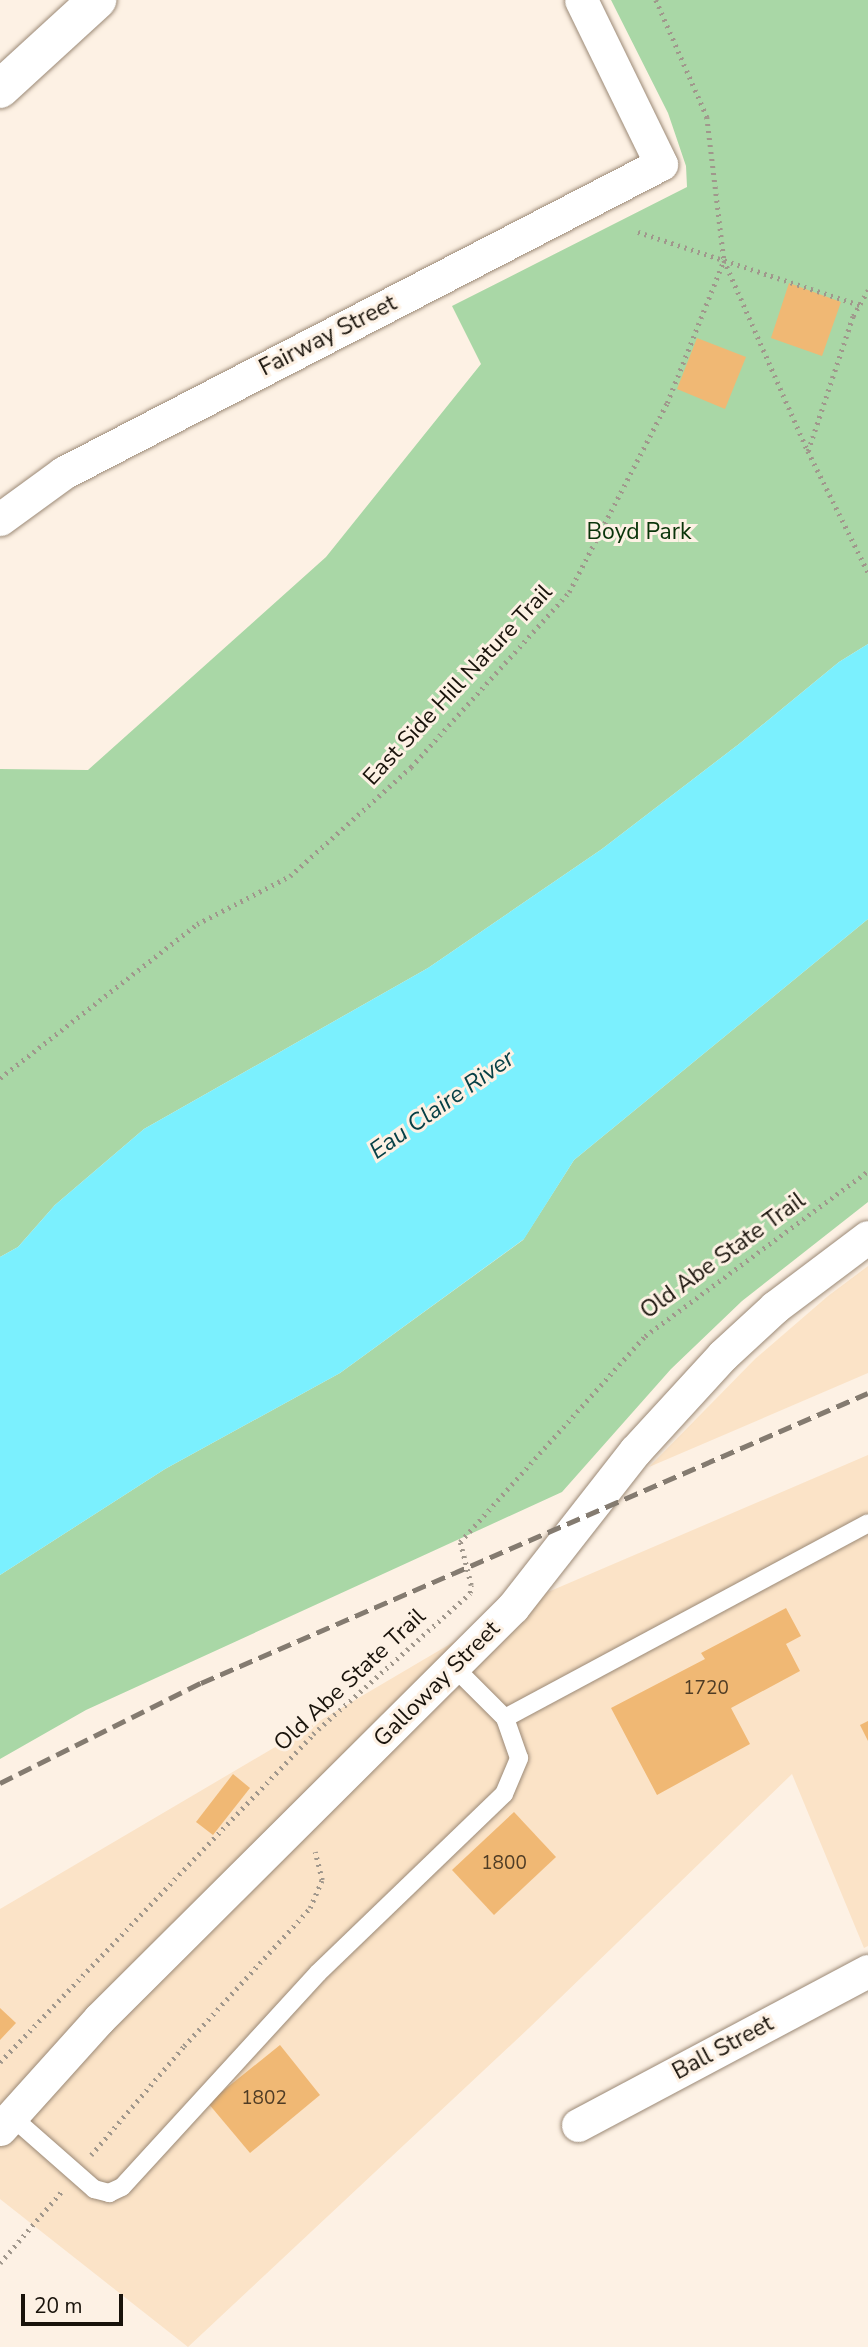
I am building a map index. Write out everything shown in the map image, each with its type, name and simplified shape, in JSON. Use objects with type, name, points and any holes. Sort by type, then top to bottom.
[{"type":"street","points":[[0,89],[97,0]]},
{"type":"street","name":"Fairway Street","points":[[0,519],[64,473],[661,164],[581,0]]},
{"type":"street","name":"Galloway Street","points":[[6,2123],[99,2019],[513,1607],[635,1451],[723,1354],[775,1307],[868,1237]]},
{"type":"street","name":"Ball Street","points":[[578,2124],[868,1971]]},
{"type":"lane","points":[[505,1718],[868,1522]]},
{"type":"lane","points":[[6,2123],[94,2189],[109,2193],[122,2186],[318,1973],[504,1794],[519,1758],[505,1718],[454,1667]]},
{"type":"path","points":[[656,0],[708,117],[724,260],[808,452],[868,572]]},
{"type":"path","points":[[638,232],[860,304]]},
{"type":"path","name":"East Side Hill Nature Trail","points":[[0,1077],[197,924],[290,876],[411,767],[569,592],[667,403],[724,260]]},
{"type":"path","points":[[808,452],[860,304],[868,290]]},
{"type":"path","name":"Old Abe State Trail","points":[[0,2062],[313,1734],[470,1592],[471,1585],[459,1550],[460,1542],[645,1336],[868,1171]]},
{"type":"path","points":[[0,2263],[184,2046],[310,1908],[322,1880],[318,1854],[294,1827]]},
{"type":"shaded area","points":[[868,1266],[868,1373],[649,1467],[755,1359],[828,1296]]},
{"type":"shaded area","points":[[868,1455],[868,1946],[864,1948],[792,1774],[529,2028],[188,2347],[0,2199],[0,1909],[513,1607]]},
{"type":"green space","name":"Boyd Park","points":[[611,0],[868,0],[868,644],[839,662],[739,744],[602,849],[428,968],[144,1129],[55,1205],[18,1247],[0,1257],[0,769],[88,770],[326,557],[481,364],[452,306],[687,187],[686,166],[668,113]]},
{"type":"green space","points":[[868,919],[868,1202],[742,1301],[671,1369],[562,1492],[86,1710],[0,1759],[0,1575],[165,1469],[340,1373],[523,1240],[574,1160]]},
{"type":"water","name":"Eau Claire River","points":[[868,644],[868,919],[574,1160],[524,1239],[340,1373],[165,1469],[0,1575],[0,1257],[18,1247],[55,1205],[144,1129],[428,968],[602,849],[739,744],[839,662]]},
{"type":"building","points":[[789,283],[841,302],[822,356],[771,338]]},
{"type":"building","points":[[697,338],[746,357],[725,409],[677,389]]},
{"type":"building","points":[[786,1608],[801,1636],[786,1644],[800,1671],[731,1708],[750,1744],[657,1795],[611,1708],[705,1659],[701,1653]]},
{"type":"building","points":[[868,1721],[868,1741],[860,1725]]},
{"type":"building","points":[[233,1774],[250,1788],[213,1835],[196,1822]]},
{"type":"building","points":[[514,1812],[556,1857],[494,1915],[452,1870]]},
{"type":"building","points":[[0,2008],[16,2023],[0,2040]]},
{"type":"building","points":[[280,2045],[320,2095],[250,2153],[208,2103]]},
{"type":"railway","points":[[0,1783],[201,1683],[868,1393]]}]
